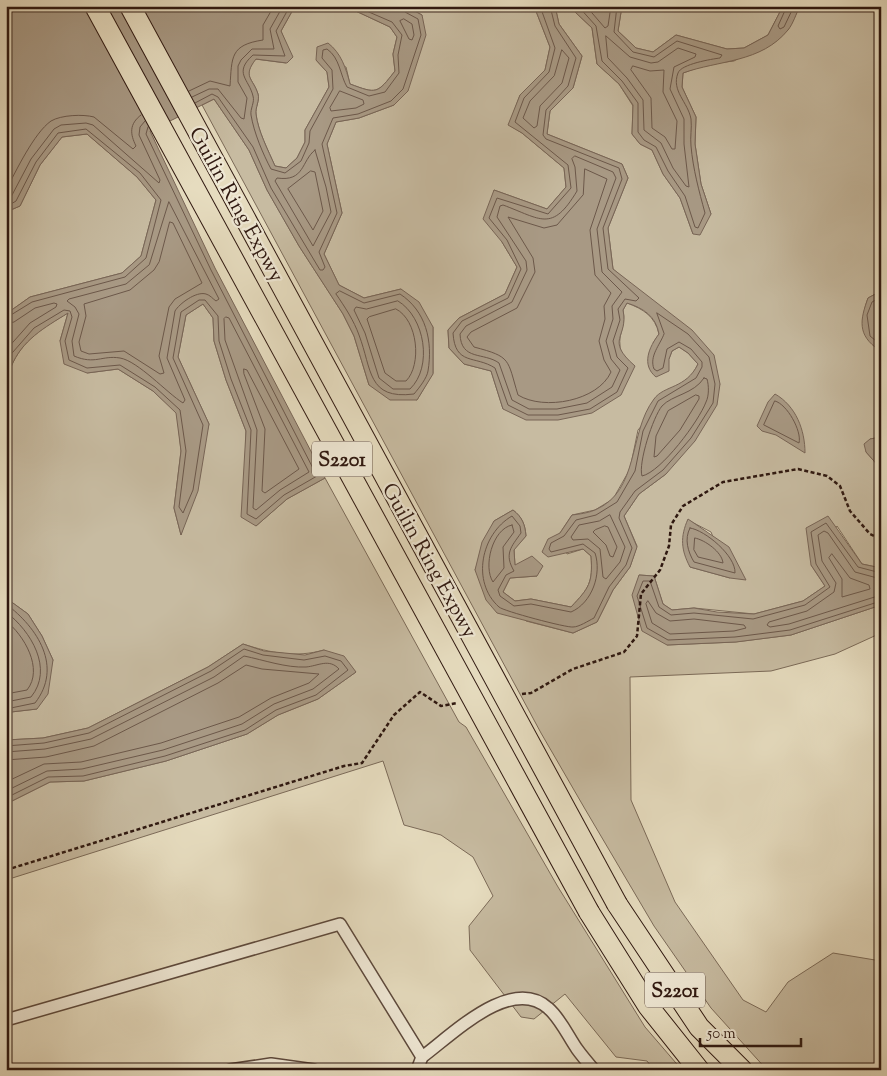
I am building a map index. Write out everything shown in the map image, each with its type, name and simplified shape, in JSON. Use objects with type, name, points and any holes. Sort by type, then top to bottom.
[{"type":"highway","name":"Guilin Ring Expwy","points":[[95,6],[589,912],[648,1006],[698,1070]]},
{"type":"highway","name":"Guilin Ring Expwy","points":[[130,6],[617,904],[700,1027],[742,1070]]},
{"type":"street","points":[[6,1020],[340,924],[422,1057]]},
{"type":"street","points":[[417,1070],[422,1057],[492,1006],[524,998],[542,1003],[553,1013],[578,1051],[594,1070]]},
{"type":"street","points":[[230,1070],[271,1064],[314,1070]]},
{"type":"shaded area","points":[[295,6],[345,6],[390,27],[397,37],[393,54],[395,71],[376,90],[350,84],[346,67],[316,60],[327,72],[329,87],[305,130],[305,142],[297,158],[286,168],[275,166],[259,127],[256,114],[258,94],[250,77],[249,70],[255,59],[286,63],[288,49],[281,31]]},
{"type":"shaded area","points":[[405,6],[534,6],[550,47],[545,70],[520,95],[509,125],[522,133],[564,168],[566,187],[547,209],[494,190],[502,242],[517,267],[505,294],[459,318],[448,330],[449,348],[464,364],[491,371],[503,409],[622,355],[620,336],[624,322],[623,310],[627,303],[648,314],[655,322],[659,334],[653,343],[669,359],[672,351],[679,347],[688,353],[698,364],[692,376],[675,387],[638,430],[630,469],[613,499],[595,510],[572,515],[560,533],[567,554],[583,549],[591,556],[591,573],[586,590],[571,607],[531,599],[515,601],[503,592],[510,578],[537,576],[515,566],[514,549],[526,536],[524,524],[519,515],[513,510],[494,521],[475,570],[526,621],[573,633],[597,622],[613,590],[630,567],[637,546],[624,516],[639,494],[666,474],[720,384],[640,292],[613,269],[608,228],[628,178],[622,164],[547,134],[550,111],[573,88],[582,56],[559,24],[555,6],[573,6],[574,11],[592,28],[597,64],[619,84],[633,106],[632,134],[640,144],[652,150],[663,174],[680,198],[693,234],[711,214],[701,184],[695,144],[696,117],[682,87],[683,73],[708,64],[734,61],[788,30],[800,6],[881,6],[881,291],[868,298],[863,326],[872,344],[879,349],[881,348],[881,437],[870,439],[866,452],[881,469],[881,568],[862,564],[837,526],[811,565],[825,586],[803,601],[754,614],[694,608],[672,610],[663,604],[654,576],[639,575],[667,645],[735,642],[791,635],[881,605],[881,633],[835,654],[771,671],[630,677],[631,800],[675,902],[743,1000],[766,1012],[788,982],[833,953],[881,961],[881,1070],[767,1070],[711,1008],[654,926],[541,733],[202,105],[214,99],[249,150],[267,190],[299,246],[343,314],[354,336],[369,385],[417,400],[433,373],[433,327],[401,289],[364,298],[339,285],[324,254],[342,213],[327,144],[336,122],[359,118],[394,105],[422,15]],"holes":[[[688,520],[711,532],[730,578],[690,567]]]},
{"type":"shaded area","points":[[622,6],[783,6],[768,35],[744,48],[727,49],[676,35],[653,52],[636,48],[618,31]]},
{"type":"shaded area","points":[[87,134],[137,177],[156,200],[141,256],[122,273],[30,297],[6,314],[6,212],[20,206],[40,165],[62,137]]},
{"type":"shaded area","points":[[203,304],[213,318],[214,341],[226,380],[246,431],[245,471],[256,526],[287,499],[325,478],[459,722],[466,727],[558,887],[645,1027],[682,1070],[654,1070],[647,1061],[616,1057],[565,994],[534,1019],[521,1017],[470,950],[469,926],[493,896],[473,857],[441,835],[404,825],[383,761],[6,880],[6,804],[50,782],[84,781],[166,761],[247,734],[278,715],[318,699],[356,672],[324,650],[293,654],[263,650],[243,644],[208,667],[88,728],[43,738],[6,740],[6,716],[11,712],[37,709],[53,660],[42,636],[28,614],[6,598],[6,364],[11,367],[21,349],[35,335],[68,313],[60,341],[87,373],[118,369],[153,391],[177,413],[181,451],[174,508],[181,535],[209,424],[178,357],[186,315]]},
{"type":"water","points":[[6,6],[295,6],[281,31],[293,57],[287,63],[256,59],[249,74],[258,94],[256,114],[264,140],[275,166],[286,168],[297,158],[305,142],[305,130],[329,87],[327,72],[316,60],[317,47],[328,43],[333,47],[342,61],[350,84],[366,89],[376,90],[380,88],[395,71],[393,54],[397,37],[390,27],[345,6],[405,6],[422,15],[426,35],[408,91],[394,105],[359,118],[336,122],[327,144],[342,213],[324,254],[339,285],[364,298],[401,289],[419,302],[433,327],[433,374],[417,400],[390,400],[369,385],[354,336],[343,314],[299,246],[267,190],[249,150],[214,99],[150,131],[215,268],[325,478],[287,499],[256,526],[241,517],[246,431],[226,380],[214,341],[213,318],[203,304],[186,315],[178,357],[209,424],[198,491],[181,535],[174,508],[181,451],[176,413],[153,391],[118,369],[87,373],[64,364],[60,341],[68,313],[28,342],[21,349],[11,367],[6,364],[6,314],[30,297],[122,273],[141,256],[156,200],[137,177],[87,134],[62,137],[40,165],[20,206],[6,212]]},
{"type":"water","points":[[534,6],[555,6],[559,24],[582,56],[573,88],[550,111],[547,134],[622,164],[628,178],[608,228],[613,269],[692,330],[714,355],[720,384],[717,405],[695,441],[666,474],[639,494],[624,516],[637,547],[630,567],[613,590],[597,622],[573,633],[497,613],[486,600],[475,570],[482,542],[494,521],[513,510],[523,521],[526,536],[514,550],[515,565],[532,556],[543,566],[537,576],[510,578],[503,592],[515,601],[531,599],[571,607],[586,590],[591,573],[591,556],[583,549],[548,557],[542,552],[548,539],[560,533],[572,515],[595,510],[609,501],[620,489],[632,460],[640,428],[654,399],[663,391],[687,378],[698,364],[688,353],[679,347],[672,351],[669,359],[669,371],[656,377],[651,372],[648,362],[650,350],[659,334],[655,322],[638,307],[627,303],[623,310],[624,319],[619,344],[626,357],[635,366],[621,395],[592,413],[558,420],[526,420],[503,409],[491,371],[464,364],[449,348],[448,330],[459,318],[505,294],[517,267],[502,242],[483,219],[494,190],[547,209],[566,187],[564,168],[522,133],[508,125],[520,95],[545,70],[550,47]]},
{"type":"water","points":[[573,6],[622,6],[618,31],[636,48],[653,52],[676,35],[727,49],[744,48],[768,35],[783,6],[800,6],[788,30],[765,49],[739,59],[683,73],[682,87],[696,117],[695,144],[701,184],[711,214],[700,235],[693,234],[680,198],[663,174],[652,150],[640,144],[632,134],[633,105],[619,84],[597,64],[592,28],[574,11]]},
{"type":"water","points":[[881,291],[881,348],[879,350],[867,339],[862,327],[862,320],[868,298]]},
{"type":"water","points":[[775,394],[789,405],[798,419],[805,444],[805,453],[776,435],[762,431],[757,426],[768,402]]},
{"type":"water","points":[[881,437],[881,469],[866,452],[864,444],[870,439]]},
{"type":"water","points":[[828,516],[862,564],[881,568],[881,605],[791,635],[736,642],[667,645],[642,631],[632,595],[639,575],[654,576],[663,604],[672,610],[694,608],[717,612],[754,614],[803,601],[825,586],[811,565],[806,528]]},
{"type":"water","points":[[688,519],[729,547],[746,580],[730,578],[690,567],[683,549],[684,532]]},
{"type":"water","points":[[6,598],[28,614],[42,636],[53,660],[48,694],[37,709],[11,712],[6,716]]},
{"type":"water","points":[[243,644],[264,651],[305,655],[324,650],[344,656],[356,672],[318,699],[278,715],[247,734],[166,761],[84,781],[50,782],[6,804],[6,740],[43,738],[88,728],[208,667]]}]
